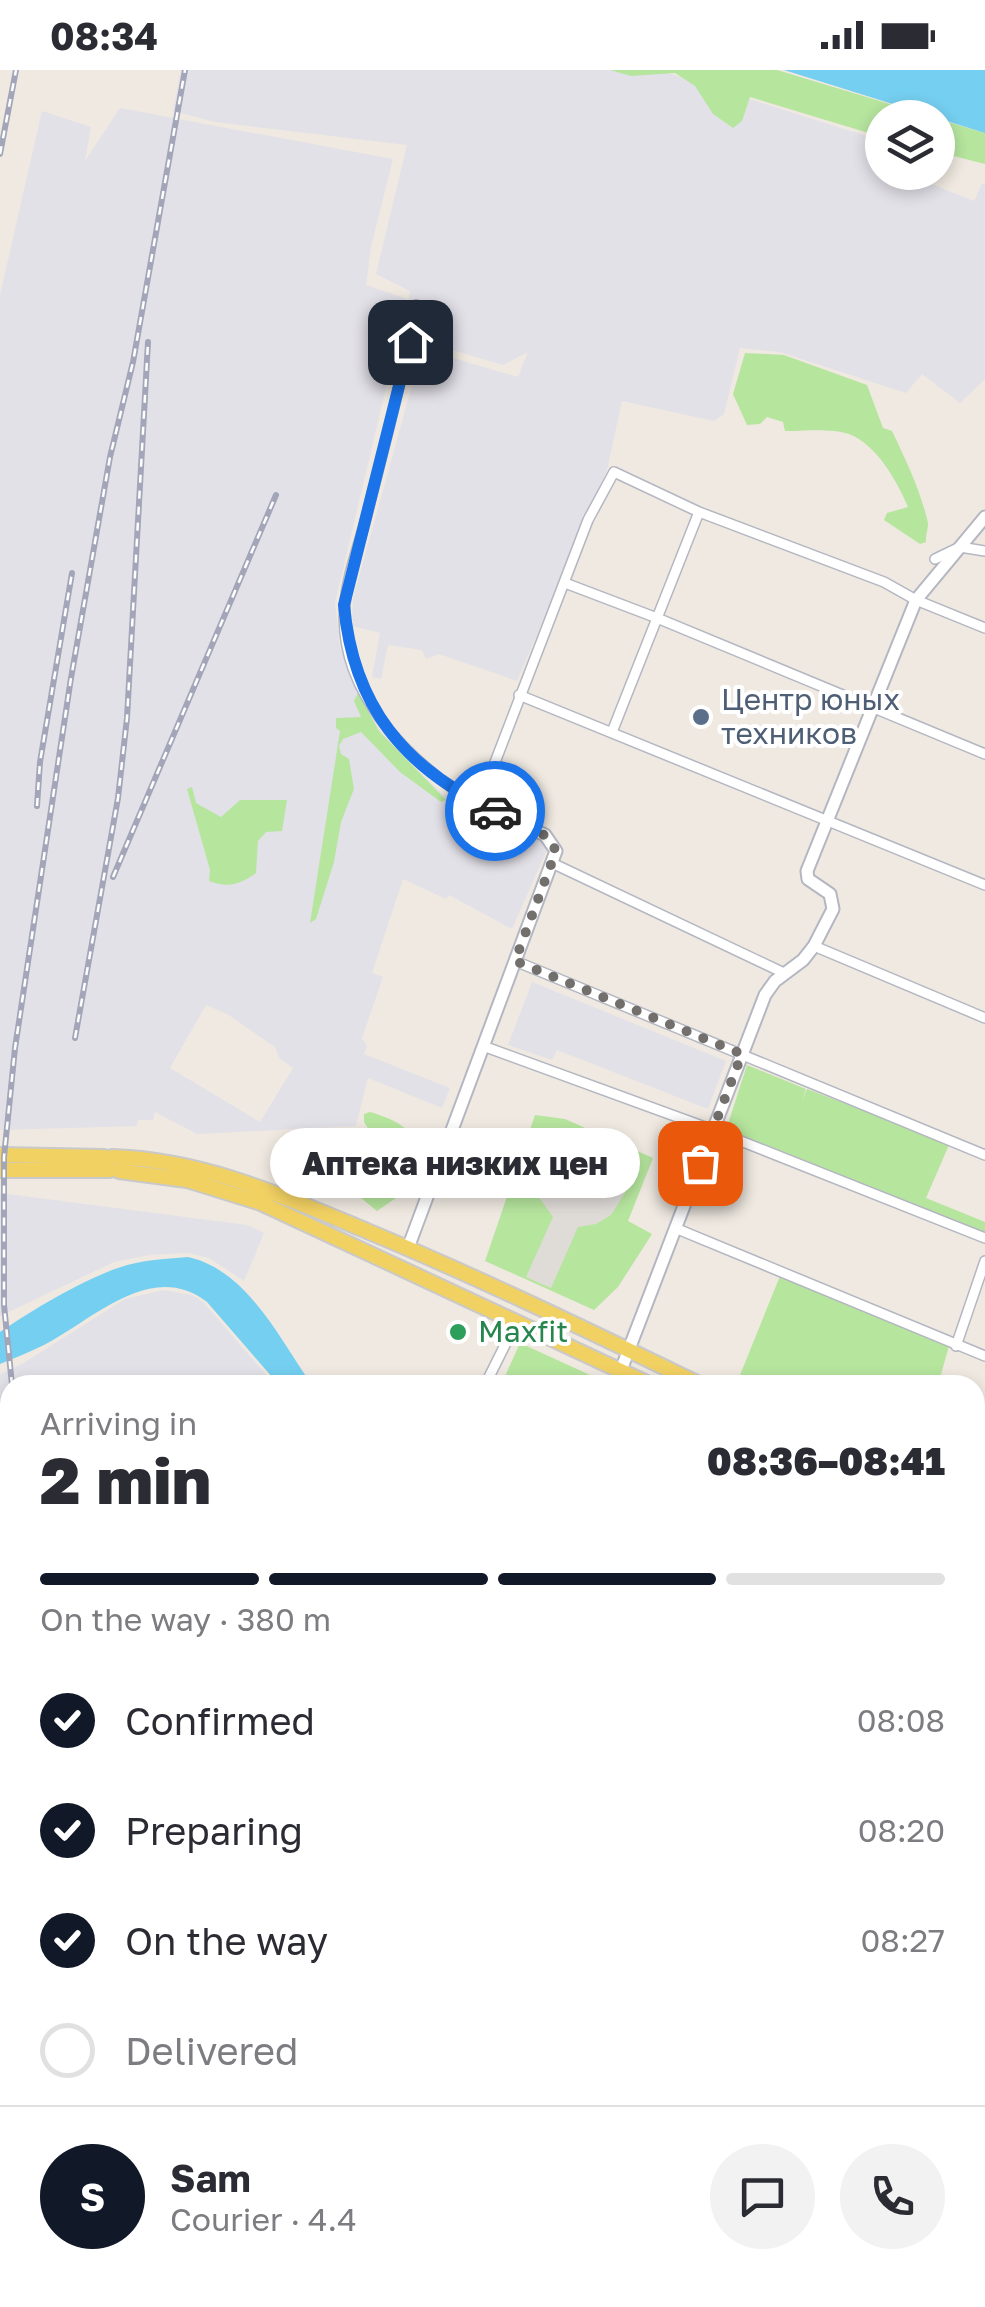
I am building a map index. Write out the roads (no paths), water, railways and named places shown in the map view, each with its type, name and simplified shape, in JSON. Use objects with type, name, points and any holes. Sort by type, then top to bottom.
[{"type":"main road","points":[[0,1155],[111,1164],[243,1196],[389,1260],[631,1375]]},
{"type":"main road","points":[[0,1170],[178,1164],[236,1178],[408,1248],[680,1375]]},
{"type":"main road","points":[[389,1260],[401,1257],[408,1248]]},
{"type":"main road","points":[[517,1321],[538,1308]]},
{"type":"street","points":[[408,1248],[556,851],[548,837],[446,786],[418,762],[385,726],[362,684],[348,643],[344,605],[416,304]]},
{"type":"street","points":[[479,804],[588,520],[614,472],[700,512],[884,582],[916,600],[985,628]]},
{"type":"street","points":[[612,732],[700,512]]},
{"type":"street","points":[[621,1370],[766,993],[814,946],[833,906],[830,894],[807,875],[916,600],[985,517]]},
{"type":"street","points":[[935,559],[960,548],[985,552]]},
{"type":"street","points":[[564,583],[985,754]]},
{"type":"street","points":[[519,695],[985,885]]},
{"type":"street","points":[[552,863],[784,973]]},
{"type":"street","points":[[814,946],[985,1018]]},
{"type":"street","points":[[515,961],[985,1155]]},
{"type":"street","points":[[483,1046],[713,1130],[985,1238]]},
{"type":"street","points":[[675,1228],[985,1356]]},
{"type":"street","points":[[956,1346],[985,1261]]},
{"type":"street","points":[[490,1375],[517,1321]]},
{"type":"water","points":[[784,70],[985,70],[985,133],[955,124],[955,100],[880,100]]},
{"type":"water","points":[[188,1257],[228,1276],[260,1308],[305,1375],[270,1375],[207,1302],[186,1290],[165,1287],[123,1298],[44,1345],[0,1364],[0,1332],[89,1280],[126,1265]]},
{"type":"railway","points":[[0,154],[16,70]]},
{"type":"railway","points":[[11,1375],[4,1305],[4,1157],[15,1048],[71,678],[185,70]]},
{"type":"railway","points":[[75,1038],[118,798],[127,718],[148,342]]},
{"type":"railway","points":[[113,877],[276,495]]},
{"type":"railway","points":[[37,806],[40,762],[72,573]]},
{"type":"place","name":"Центр юных техников","points":[[701,717]]},
{"type":"place","name":"Аптека низких цен","points":[[700,1163]]},
{"type":"place","name":"Maxfit","points":[[458,1332]]}]
